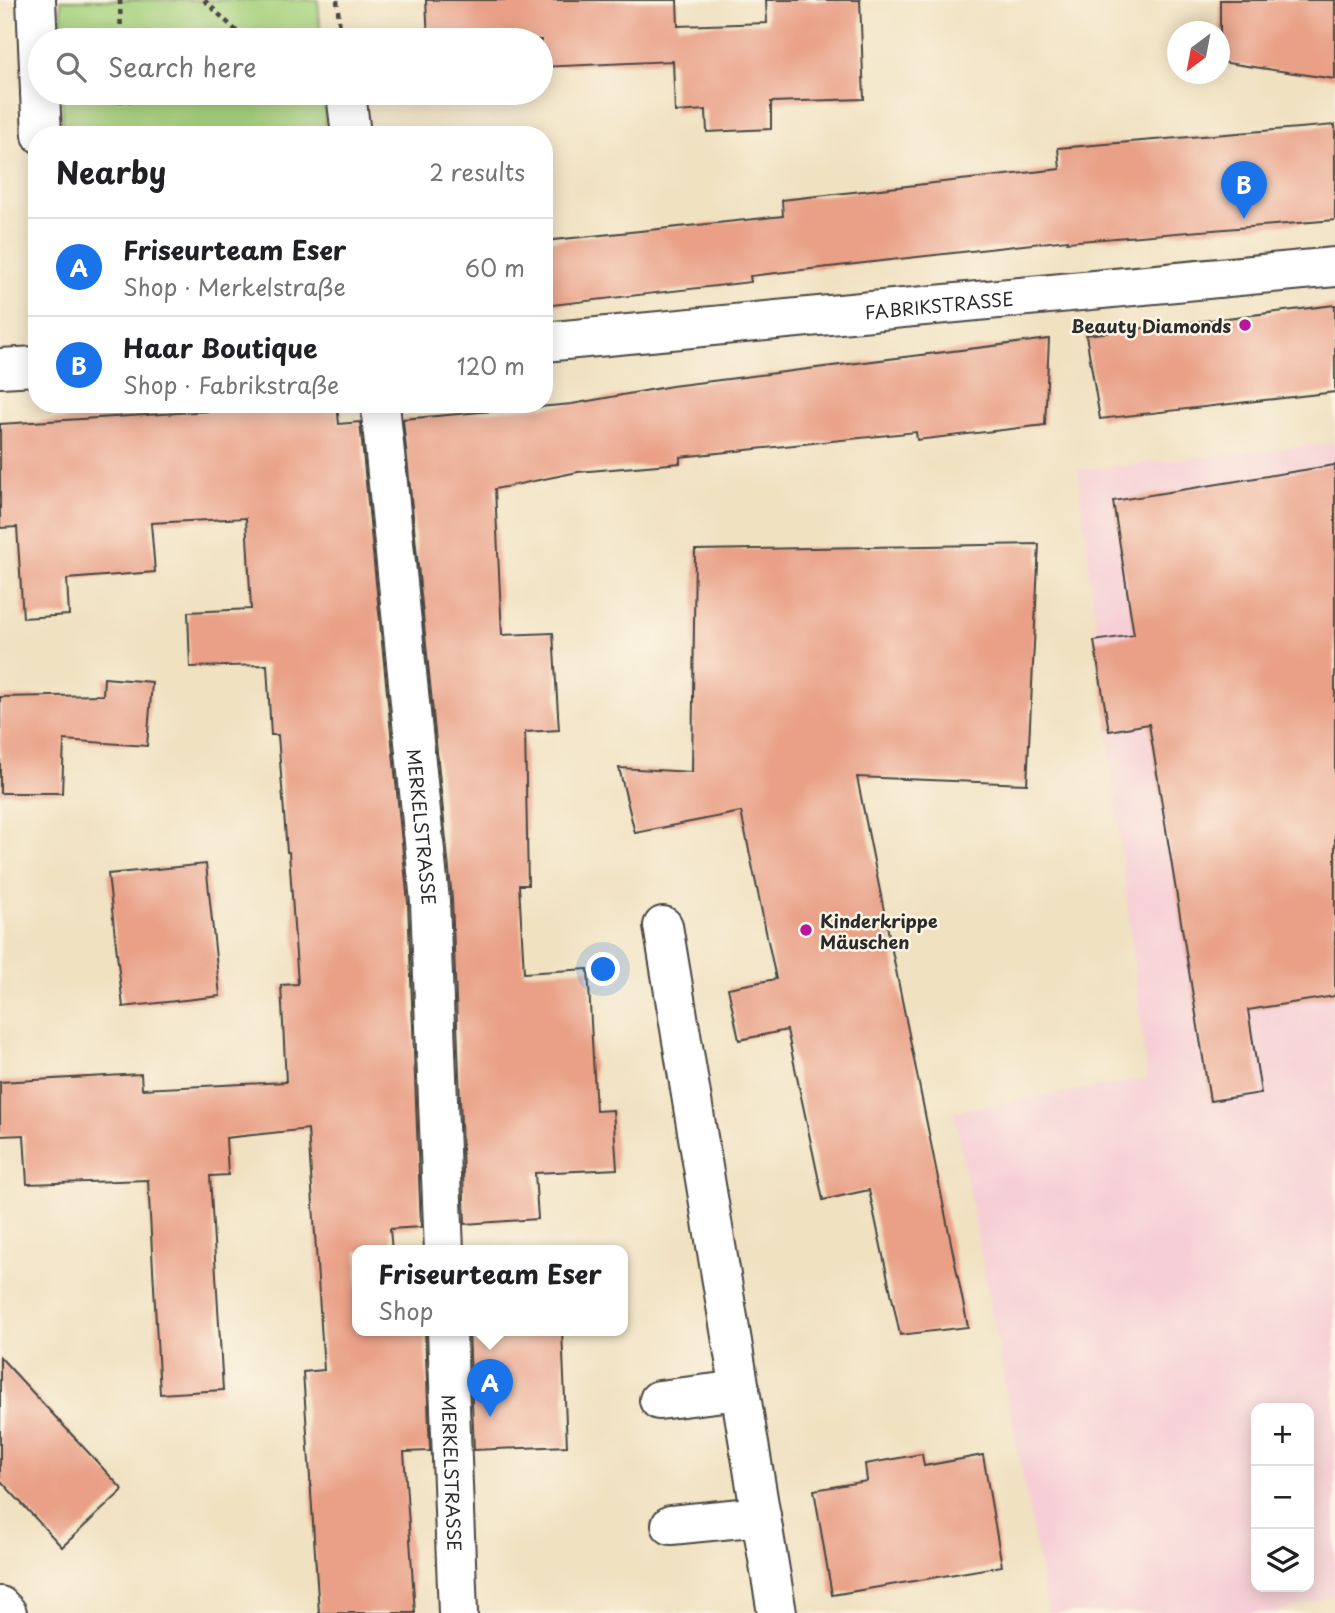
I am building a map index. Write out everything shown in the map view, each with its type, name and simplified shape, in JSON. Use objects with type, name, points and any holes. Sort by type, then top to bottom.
[{"type":"street","points":[[36,0],[37,28]]},
{"type":"street","points":[[347,105],[350,126]]},
{"type":"street","name":"FABRIKSTRASSE","points":[[553,341],[1335,267]]},
{"type":"street","points":[[0,368],[28,366]]},
{"type":"street","name":"MERKELSTRASSE","points":[[381,413],[430,901],[444,1245]]},
{"type":"street","points":[[663,926],[777,1613]]},
{"type":"street","name":"MERKELSTRASSE","points":[[447,1336],[458,1613]]},
{"type":"street","points":[[659,1400],[740,1390]]},
{"type":"street","points":[[671,1525],[761,1516]]},
{"type":"street","points":[[0,1606],[6,1613]]},
{"type":"path","points":[[120,0],[121,28]]},
{"type":"path","points":[[204,0],[233,28]]},
{"type":"path","points":[[337,0],[340,28]]},
{"type":"shaded area","points":[[1335,443],[1335,1595],[1273,1613],[1048,1613],[954,1111],[1147,1079],[1078,470]]},
{"type":"green space","points":[[61,0],[318,0],[320,28],[62,28]]},
{"type":"green space","points":[[62,105],[325,105],[326,126],[63,126]]},
{"type":"building","points":[[426,0],[677,0],[678,26],[767,23],[766,0],[860,0],[864,99],[771,102],[771,129],[707,132],[706,110],[675,112],[673,61],[553,66],[553,28],[427,28]]},
{"type":"building","points":[[1220,0],[1335,0],[1335,79],[1230,63],[1230,21],[1220,21]]},
{"type":"building","points":[[1335,125],[1335,220],[1067,240],[750,276],[751,282],[553,305],[553,240],[783,216],[782,200],[1060,169],[1058,148]]},
{"type":"building","points":[[1335,305],[1335,392],[1100,419],[1086,335]]},
{"type":"building","points":[[1049,339],[1045,425],[917,440],[916,432],[680,457],[680,463],[578,472],[495,489],[502,635],[553,633],[559,730],[525,732],[528,885],[519,885],[524,973],[588,969],[596,1111],[613,1110],[617,1169],[535,1173],[538,1219],[465,1224],[452,899],[403,419],[471,413],[553,413],[553,406],[672,386]]},
{"type":"building","points":[[179,413],[338,413],[339,424],[360,422],[408,903],[421,1227],[390,1229],[391,1245],[352,1245],[352,1336],[425,1336],[430,1451],[404,1452],[415,1613],[319,1613],[303,1372],[324,1370],[308,1129],[226,1138],[228,1175],[210,1176],[223,1390],[160,1394],[148,1180],[27,1184],[24,1135],[0,1136],[0,1082],[141,1074],[142,1089],[286,1082],[281,985],[298,984],[278,735],[271,735],[267,665],[190,667],[188,612],[251,609],[246,518],[151,523],[155,572],[67,579],[69,615],[23,618],[17,527],[0,528],[0,424]]},
{"type":"building","points":[[1335,465],[1335,996],[1248,1010],[1261,1093],[1210,1101],[1149,724],[1109,731],[1094,641],[1134,635],[1113,501]]},
{"type":"building","points":[[1039,544],[1027,784],[857,777],[968,1327],[900,1335],[869,1190],[823,1200],[787,1030],[739,1040],[728,988],[776,979],[741,812],[635,833],[619,768],[692,772],[695,550]]},
{"type":"building","points":[[104,678],[152,682],[147,746],[64,740],[62,793],[0,793],[0,697],[103,695]]},
{"type":"building","points":[[206,864],[220,996],[123,1007],[108,874]]},
{"type":"building","points":[[469,1336],[562,1336],[567,1446],[474,1450]]},
{"type":"building","points":[[0,1357],[123,1490],[62,1547],[0,1480]]},
{"type":"building","points":[[922,1454],[924,1466],[983,1455],[1002,1566],[832,1595],[814,1490],[867,1481],[865,1464]]},
{"type":"place","name":"Haar Boutique","points":[[1244,219]]},
{"type":"place","name":"Beauty Diamonds","points":[[1245,325]]},
{"type":"place","name":"Kinderkrippe Mäuschen","points":[[806,930]]},
{"type":"place","name":"Friseurteam Eser","points":[[490,1417]]}]
